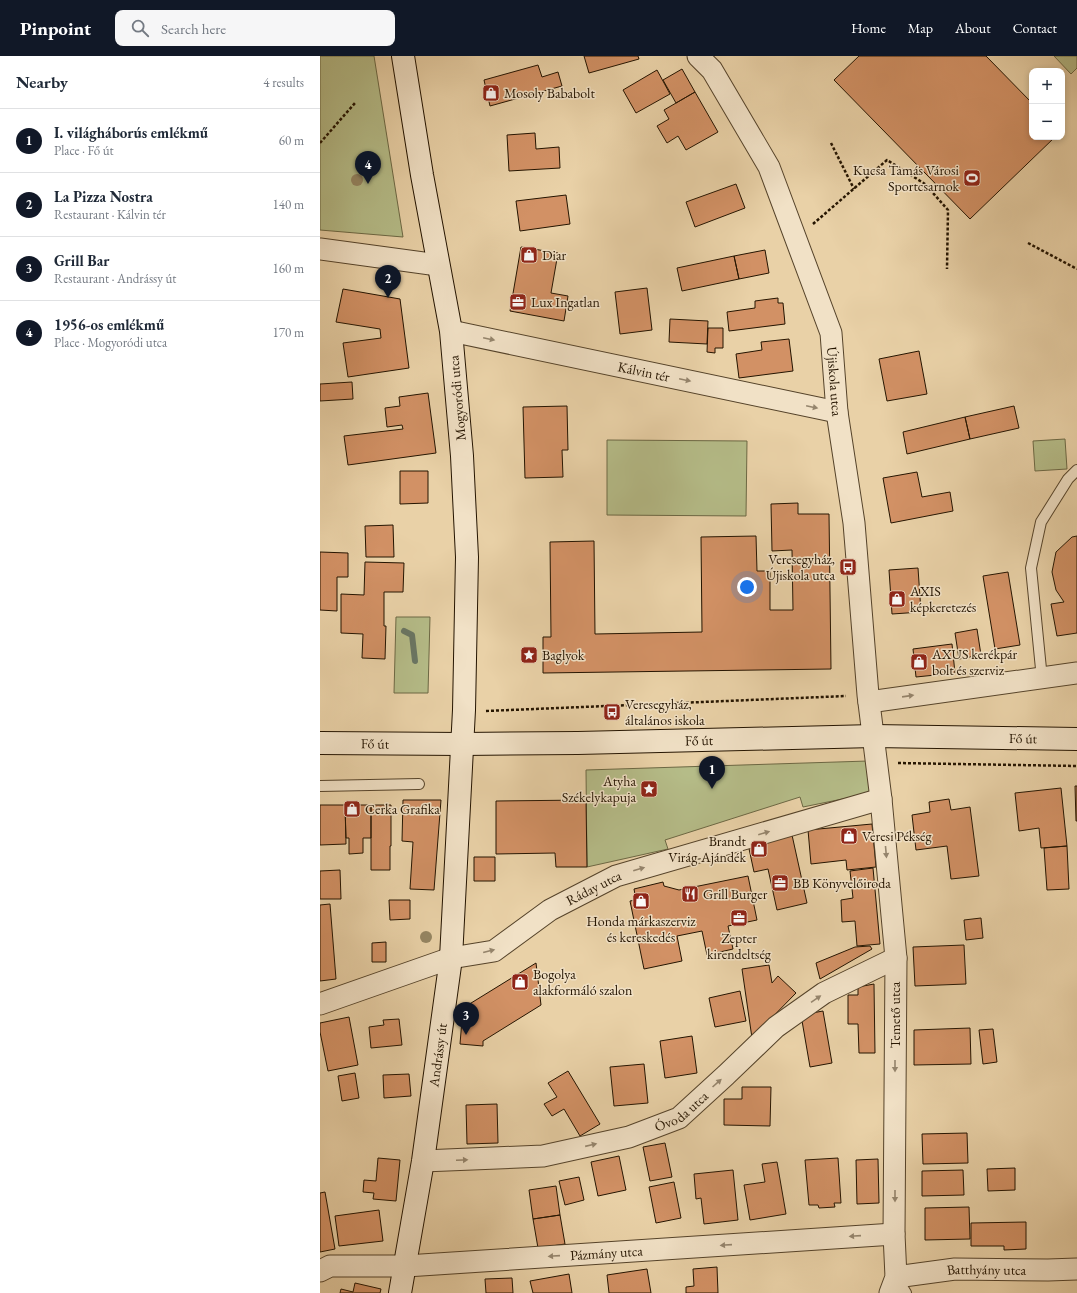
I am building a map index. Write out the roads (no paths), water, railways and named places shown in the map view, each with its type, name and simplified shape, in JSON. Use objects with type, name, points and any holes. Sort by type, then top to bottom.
[{"type":"main road","name":"Mogyoródi utca","points":[[403,56],[422,175],[451,332],[462,456],[467,557],[462,744]]},
{"type":"main road","name":"Fő út","points":[[320,743],[578,743],[874,736],[1077,740]]},
{"type":"main road","name":"Andrássy út","points":[[400,1293],[406,1266],[423,1161],[451,958],[462,744]]},
{"type":"street","name":"Újiskola utca","points":[[698,56],[712,70],[769,167],[831,333],[837,412],[854,523],[869,698],[874,736]]},
{"type":"street","points":[[320,250],[438,265]]},
{"type":"street","name":"Kálvin tér","points":[[451,332],[837,412]]},
{"type":"street","points":[[869,698],[1077,673]]},
{"type":"street","name":"Temető utca","points":[[874,736],[896,958],[894,1234],[897,1288]]},
{"type":"street","name":"Ráday utca","points":[[320,1004],[451,958],[494,951],[550,910],[616,876],[881,800]]},
{"type":"street","name":"Óvoda utca","points":[[423,1161],[543,1156],[629,1137],[679,1118],[776,1027],[824,994],[896,958]]},
{"type":"street","name":"Pázmány utca","points":[[320,1270],[330,1266],[406,1266],[894,1234]]},
{"type":"street","name":"Batthyány utca","points":[[897,1288],[955,1269],[1077,1269]]},
{"type":"lane","points":[[1043,678],[1031,568],[1042,522],[1068,479],[1077,470]]},
{"type":"lane","points":[[320,786],[419,784]]},
{"type":"waterway","points":[[404,631],[412,635],[415,661]]},
{"type":"place","name":"Mosoly Bababolt","points":[[491,93]]},
{"type":"place","name":"Kucsa Tamás Városi Sportcsarnok","points":[[972,178]]},
{"type":"place","name":"1956-os emlékmű","points":[[368,184]]},
{"type":"place","name":"Diar","points":[[529,255]]},
{"type":"place","name":"La Pizza Nostra","points":[[388,298]]},
{"type":"place","name":"Lux Ingatlan","points":[[518,302]]},
{"type":"place","name":"Veresegyház, Újiskola utca","points":[[848,567]]},
{"type":"place","name":"AXIS képkeretezés","points":[[897,599]]},
{"type":"place","name":"Baglyok","points":[[529,655]]},
{"type":"place","name":"AXUS kerékpár bolt és szerviz","points":[[919,662]]},
{"type":"place","name":"Veresegyház, általános iskola","points":[[612,712]]},
{"type":"place","name":"Atyha Székelykapuja","points":[[649,789]]},
{"type":"place","name":"I. világháborús emlékmű","points":[[712,789]]},
{"type":"place","name":"Cerka Grafika","points":[[352,809]]},
{"type":"place","name":"Veresi Pékség","points":[[849,836]]},
{"type":"place","name":"Brandt Virág-Ajándék","points":[[759,849]]},
{"type":"place","name":"BB Könyvelőiroda","points":[[780,883]]},
{"type":"place","name":"Grill Burger","points":[[690,894]]},
{"type":"place","name":"Honda márkaszerviz és kereskedés","points":[[641,901]]},
{"type":"place","name":"Zepter kirendeltség","points":[[739,918]]},
{"type":"place","name":"Bogolya alakformáló szalon","points":[[520,982]]},
{"type":"place","name":"Grill Bar","points":[[466,1035]]}]
